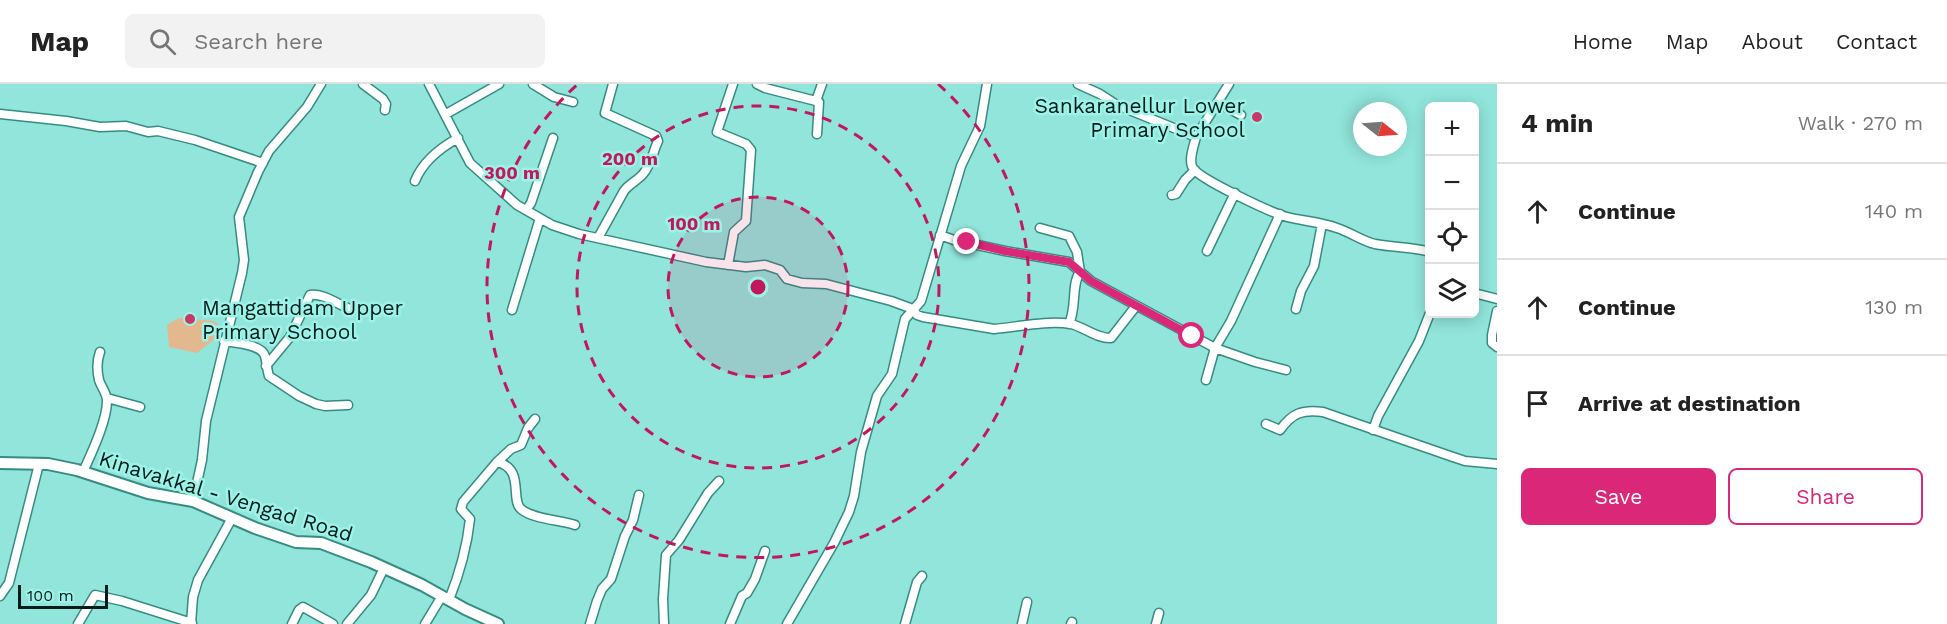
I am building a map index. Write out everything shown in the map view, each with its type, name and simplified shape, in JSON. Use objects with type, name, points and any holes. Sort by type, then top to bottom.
[{"type":"main road","name":"Kinavakkal - Vengad Road","points":[[0,463],[48,464],[83,472],[148,493],[193,501],[255,528],[296,542],[321,543],[384,568],[498,624]]},
{"type":"street","points":[[193,501],[202,460],[206,421],[224,341],[236,302],[244,260],[239,217],[269,150],[307,107],[321,84]]},
{"type":"street","points":[[363,84],[383,99],[386,104],[385,110]]},
{"type":"street","points":[[429,84],[470,163],[525,210],[552,225],[570,231],[706,262],[746,267],[765,265],[780,270],[787,279],[802,283],[826,284],[891,301],[913,309],[917,315],[923,317],[994,329],[1059,323],[1089,330],[1106,339],[1111,338],[1136,306]]},
{"type":"street","points":[[446,114],[499,84]]},
{"type":"street","points":[[533,84],[554,97],[573,102]]},
{"type":"street","points":[[598,238],[624,192],[643,174],[650,163],[658,141],[656,136],[605,113],[613,84]]},
{"type":"street","points":[[728,265],[735,232],[746,221],[751,150],[746,144],[717,132],[733,84]]},
{"type":"street","points":[[757,84],[819,102],[817,134]]},
{"type":"street","points":[[816,100],[822,84]]},
{"type":"street","points":[[787,624],[834,543],[849,512],[861,452],[877,396],[892,374],[905,319],[921,301],[961,166],[980,126],[987,84]]},
{"type":"street","points":[[1078,84],[1117,105],[1196,137]]},
{"type":"street","points":[[1229,84],[1196,137],[1191,161],[1192,168],[1235,193],[1280,214],[1335,227],[1372,243],[1413,247],[1425,251]]},
{"type":"street","points":[[1218,103],[1241,115]]},
{"type":"street","points":[[0,114],[100,127],[126,126],[148,132],[158,131],[195,140],[263,163]]},
{"type":"street","points":[[415,181],[418,172],[439,148],[458,138]]},
{"type":"street","points":[[525,210],[531,203],[553,138]]},
{"type":"street","points":[[1172,195],[1176,194],[1195,170]]},
{"type":"street","points":[[1207,251],[1235,193]]},
{"type":"street","points":[[1206,380],[1215,348],[1231,321],[1280,214]]},
{"type":"street","points":[[512,310],[540,218]]},
{"type":"street","points":[[1296,309],[1301,291],[1314,266],[1322,224]]},
{"type":"street","points":[[1040,228],[1069,236],[1077,252],[1080,272],[1075,280],[1074,308],[1069,324]]},
{"type":"street","points":[[940,235],[1005,251],[1069,262],[1091,281],[1215,348],[1286,370]]},
{"type":"street","points":[[266,366],[290,337],[310,295],[321,296],[353,310]]},
{"type":"street","points":[[1479,295],[1497,300]]},
{"type":"street","points":[[1497,311],[1492,335],[1492,343],[1497,347]]},
{"type":"street","points":[[1373,430],[1378,416],[1419,341],[1428,318]]},
{"type":"street","points":[[224,341],[245,344],[263,352],[269,376],[316,404],[348,405]]},
{"type":"street","points":[[83,472],[97,438],[107,398],[99,380],[98,357],[100,352]]},
{"type":"street","points":[[107,398],[140,407]]},
{"type":"street","points":[[1266,424],[1280,430],[1301,411],[1323,412],[1465,461],[1497,464]]},
{"type":"street","points":[[425,624],[456,582],[469,532],[470,519],[461,509],[463,502],[511,448],[521,446],[534,419]]},
{"type":"street","points":[[498,462],[504,463],[512,471],[518,505],[521,509],[550,520],[575,525]]},
{"type":"street","points":[[0,596],[9,583],[39,464]]},
{"type":"street","points":[[663,624],[666,555],[679,540],[708,493],[719,481]]},
{"type":"street","points":[[590,624],[597,601],[602,589],[610,579],[633,520],[639,495]]},
{"type":"street","points":[[78,624],[95,595],[122,601],[191,624],[193,597],[198,580],[232,518]]},
{"type":"street","points":[[730,624],[742,596],[747,593],[755,579],[765,551]]},
{"type":"street","points":[[346,624],[371,595],[384,568]]},
{"type":"street","points":[[905,624],[917,582],[922,576]]},
{"type":"street","points":[[1022,624],[1027,602]]},
{"type":"street","points":[[291,624],[303,607],[333,624]]},
{"type":"street","points":[[1156,624],[1159,613]]},
{"type":"shaded area","points":[[179,318],[214,321],[221,327],[221,334],[197,353],[169,347],[167,325]]},
{"type":"place","name":"Sankaranellur Lower Primary School","points":[[1257,117]]},
{"type":"place","name":"Mangattidam Upper Primary School","points":[[190,319]]},
{"type":"route","points":[[967,242],[1069,262],[1091,281],[1192,336]]}]
